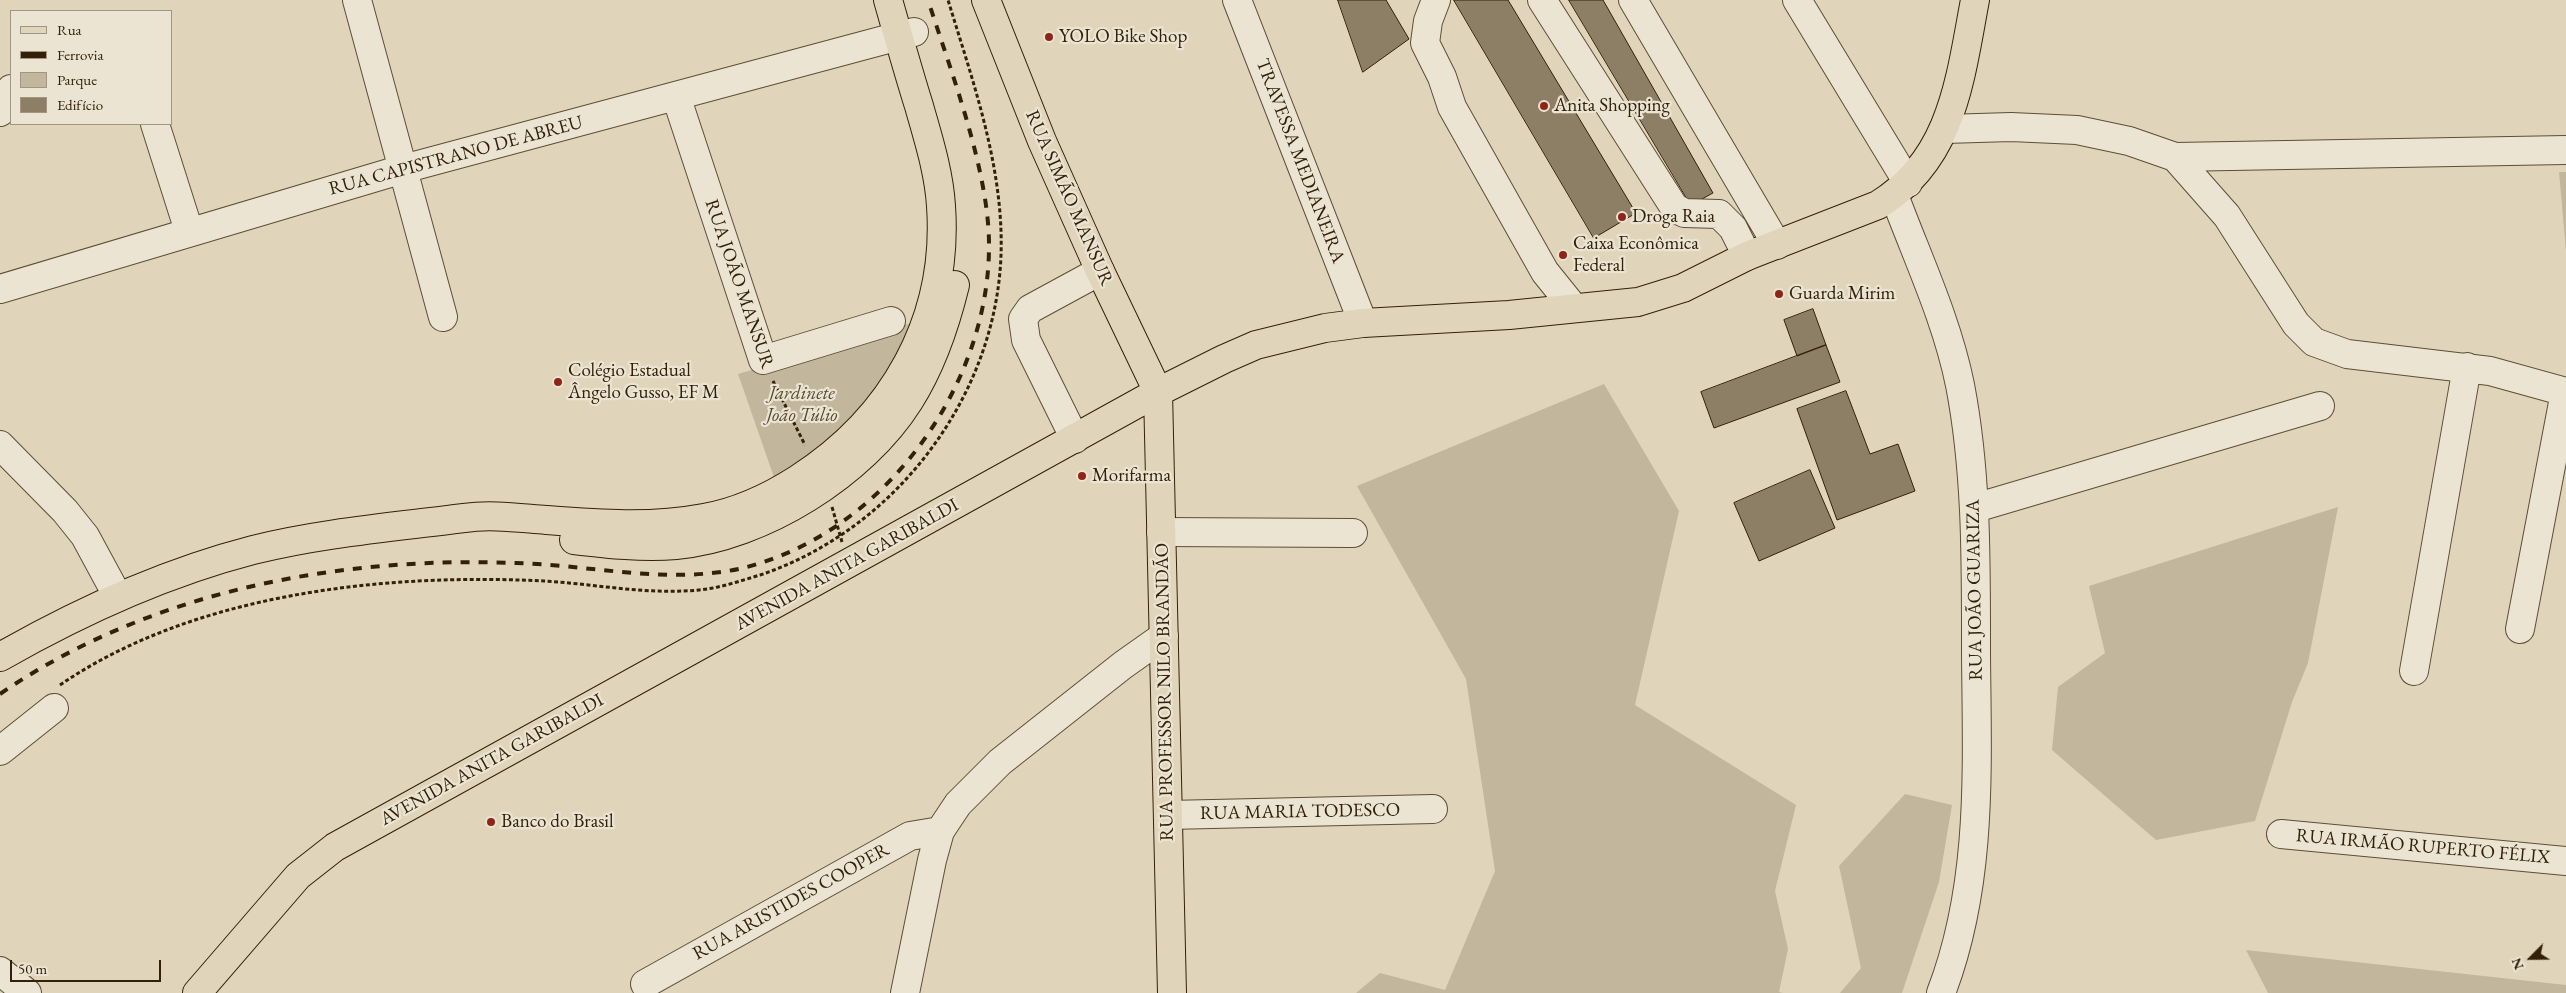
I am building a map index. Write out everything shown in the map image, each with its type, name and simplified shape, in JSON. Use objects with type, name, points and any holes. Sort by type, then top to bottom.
[{"type":"main road","points":[[421,525],[642,546],[677,545],[718,537],[751,526],[785,510],[816,492],[853,464],[881,437],[909,402],[946,324],[956,280],[960,246],[959,209],[951,160],[906,34],[888,0]]},
{"type":"main road","points":[[0,658],[118,597],[202,565],[254,550],[363,531],[421,525],[467,517],[497,516],[608,524],[673,523],[707,518],[772,496],[816,467],[859,432],[883,403],[920,340],[938,276],[942,238],[941,204],[906,34],[906,0]]},
{"type":"main road","name":"RUA SIMÃO MANSUR","points":[[986,0],[1042,141],[1100,271],[1158,392]]},
{"type":"main road","name":"AVENIDA ANITA GARIBALDI","points":[[198,993],[298,876],[335,847],[1158,392],[1224,358],[1256,345],[1290,335],[1363,323],[1509,315],[1638,302],[1674,291],[1747,256],[1862,213],[1901,189],[1928,158],[1945,129],[1958,88],[1975,0]]},
{"type":"main road","name":"RUA PROFESSOR NILO BRANDÃO","points":[[1158,392],[1172,993]]},
{"type":"street","points":[[357,0],[443,317]]},
{"type":"street","name":"TRAVESSA MEDIANEIRA","points":[[1237,0],[1363,323]]},
{"type":"street","points":[[1436,0],[1428,21],[1424,43],[1442,77],[1452,107],[1545,272],[1574,308]]},
{"type":"street","points":[[1542,0],[1674,207],[1684,213],[1719,214],[1733,228],[1747,256]]},
{"type":"street","points":[[1633,0],[1777,245]]},
{"type":"street","name":"RUA JOÃO GUARIZA","points":[[1797,0],[1901,189],[1953,355],[1964,412],[1975,508],[1977,770],[1975,839],[1969,893],[1959,937],[1941,993]]},
{"type":"street","name":"RUA CAPISTRANO DE ABREU","points":[[0,289],[403,169],[906,34]]},
{"type":"street","points":[[0,112],[10,91]]},
{"type":"street","name":"RUA JOÃO MANSUR","points":[[676,96],[763,360]]},
{"type":"street","points":[[155,125],[188,232]]},
{"type":"street","points":[[1945,129],[2011,126],[2077,130],[2129,141],[2175,157],[2566,150]]},
{"type":"street","points":[[2175,157],[2227,216],[2296,324],[2314,342],[2347,354],[2467,367],[2517,377],[2566,392],[2520,628]]},
{"type":"street","points":[[1075,439],[1026,340],[1023,319],[1030,309],[1100,271]]},
{"type":"street","points":[[763,360],[891,321]]},
{"type":"street","points":[[2414,671],[2467,367]]},
{"type":"street","points":[[1975,508],[2320,406]]},
{"type":"street","points":[[0,445],[65,511],[85,536],[118,597]]},
{"type":"street","points":[[1162,532],[1353,533]]},
{"type":"street","points":[[905,993],[932,860],[940,831],[958,804],[1000,762],[1123,665],[1164,636]]},
{"type":"street","points":[[0,751],[54,698]]},
{"type":"street","name":"RUA MARIA TODESCO","points":[[1168,815],[1432,810]]},
{"type":"street","name":"RUA ARISTIDES COOPER","points":[[645,984],[910,836],[940,831]]},
{"type":"street","name":"RUA IRMÃO RUPERTO FÉLIX","points":[[2281,834],[2566,861]]},
{"type":"street","points":[[0,971],[27,993]]},
{"type":"path","points":[[54,698],[78,673],[150,637],[205,618],[270,601],[338,589],[435,579],[545,581],[660,591],[701,590],[734,583],[779,568],[814,552],[840,536],[877,507],[908,478],[936,444],[969,388],[987,340],[995,303],[1001,255],[998,196],[987,133],[948,0]]},
{"type":"path","name":"RUA JOÃO MANSUR","points":[[763,360],[816,467]]},
{"type":"path","points":[[829,498],[850,563]]},
{"type":"green space","points":[[2559,172],[2566,172],[2566,251]]},
{"type":"green space","name":"Jardinete João Túlio","points":[[915,322],[897,361],[860,413],[776,483],[738,374]]},
{"type":"green space","points":[[1604,384],[1679,511],[1635,705],[1796,805],[1775,891],[1788,949],[1779,992],[1783,993],[1356,993],[1380,973],[1445,990],[1495,871],[1466,679],[1357,486]]},
{"type":"green space","points":[[2338,507],[2308,663],[2292,702],[2255,821],[2156,840],[2052,750],[2058,687],[2105,653],[2089,586]]},
{"type":"green space","points":[[1905,794],[1952,805],[1939,882],[1902,993],[1840,993],[1861,968],[1839,866]]},
{"type":"green space","points":[[2246,950],[2566,985],[2566,993],[2268,993]]},
{"type":"building","points":[[1338,0],[1386,0],[1409,39],[1363,72]]},
{"type":"building","name":"Anita Shopping","points":[[1454,0],[1508,0],[1636,213],[1594,238]]},
{"type":"building","name":"Anita Shopping","points":[[1569,0],[1603,0],[1713,193],[1691,205]]},
{"type":"building","points":[[1813,309],[1826,345],[1797,356],[1784,320]]},
{"type":"building","points":[[1826,345],[1840,382],[1714,428],[1701,392]]},
{"type":"building","points":[[1846,391],[1870,454],[1898,444],[1915,491],[1837,520],[1797,409]]},
{"type":"building","points":[[1810,470],[1835,528],[1759,561],[1734,503]]},
{"type":"railway","points":[[0,694],[58,659],[119,629],[182,605],[247,587],[314,574],[381,566],[449,562],[544,564],[630,573],[687,575],[715,573],[743,568],[793,550],[840,523],[882,489],[918,448],[947,402],[970,353],[984,301],[989,248],[988,219],[983,188],[958,90],[928,0]]},
{"type":"place","name":"YOLO Bike Shop","points":[[1049,37]]},
{"type":"place","name":"Anita Shopping","points":[[1544,106]]},
{"type":"place","name":"Droga Raia","points":[[1622,217]]},
{"type":"place","name":"Caixa Econômica Federal","points":[[1563,255]]},
{"type":"place","name":"Guarda Mirim","points":[[1779,294]]},
{"type":"place","name":"Colégio Estadual Ângelo Gusso, EF M","points":[[558,382]]},
{"type":"place","name":"Morifarma","points":[[1082,476]]},
{"type":"place","name":"Banco do Brasil","points":[[491,822]]}]
